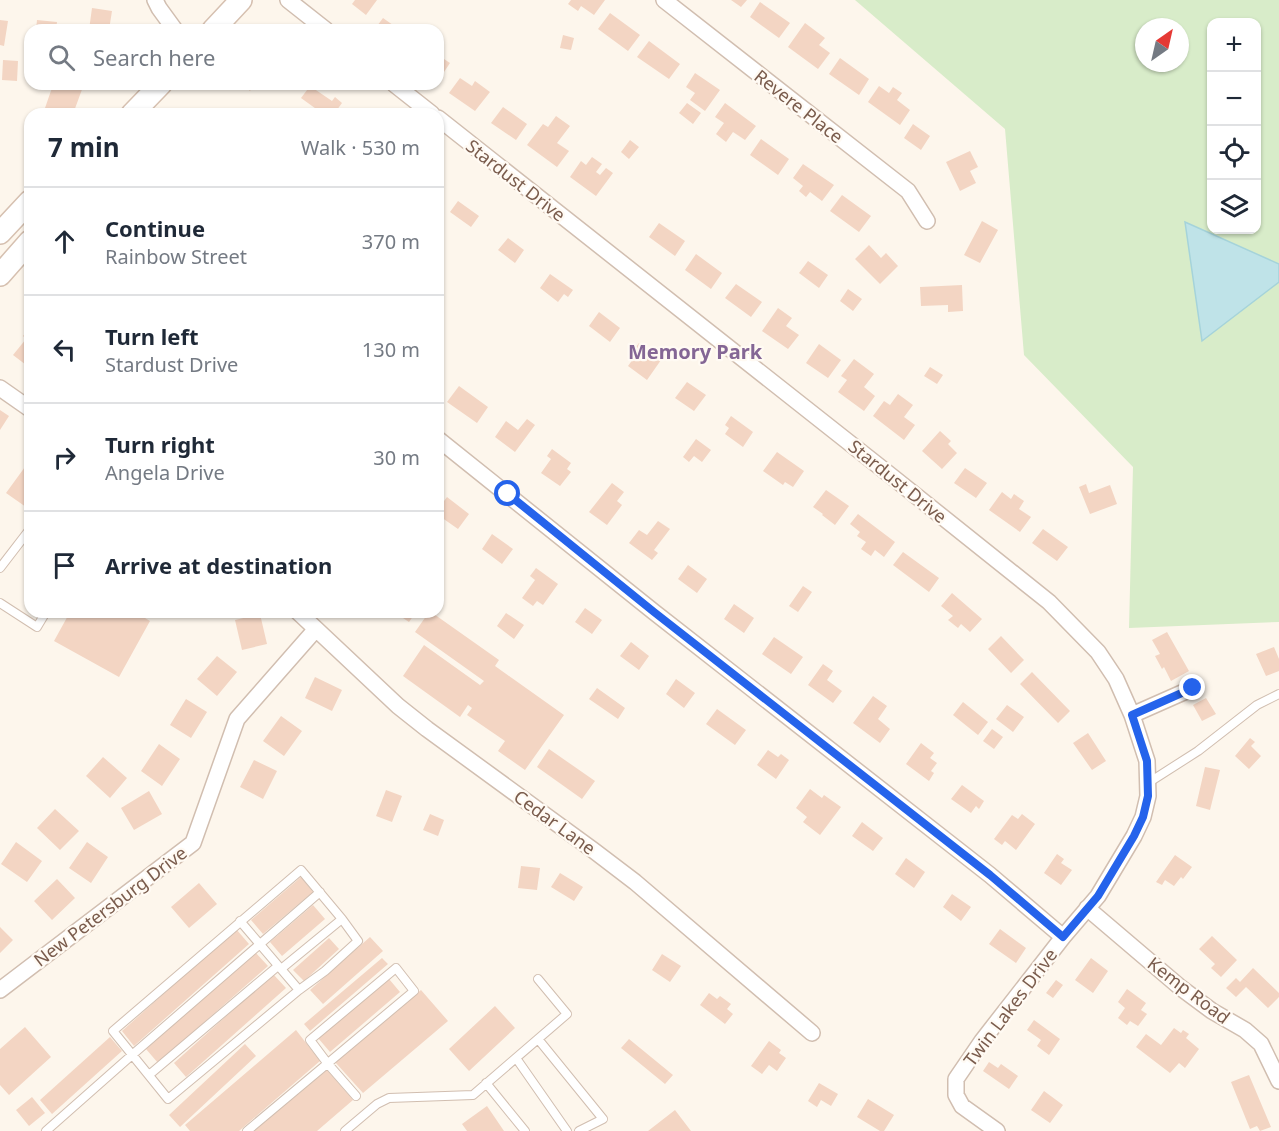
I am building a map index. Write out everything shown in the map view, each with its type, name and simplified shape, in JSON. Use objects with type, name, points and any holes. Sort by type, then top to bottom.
[{"type":"main road","points":[[219,24],[241,0]]},
{"type":"main road","points":[[138,108],[155,90]]},
{"type":"main road","points":[[0,233],[24,207]]},
{"type":"main road","points":[[0,274],[24,248]]},
{"type":"street","points":[[155,0],[171,24]]},
{"type":"street","points":[[288,0],[318,24]]},
{"type":"street","name":"Revere Place","points":[[664,0],[908,191],[927,220]]},
{"type":"street","points":[[402,90],[424,108]]},
{"type":"street","name":"Stardust Drive","points":[[444,123],[1048,602],[1098,652],[1116,679],[1132,715],[1147,761],[1148,796],[1143,817],[1134,836],[1098,896],[1063,937]]},
{"type":"street","points":[[0,388],[24,405]]},
{"type":"street","points":[[444,444],[654,612],[990,875],[1063,937]]},
{"type":"street","name":"Cedar Lane","points":[[304,618],[398,706],[635,882],[812,1033]]},
{"type":"street","name":"New Petersburg Drive","points":[[0,990],[193,843],[237,719],[316,629]]},
{"type":"street","points":[[1132,715],[1193,688]]},
{"type":"street","name":"Kemp Road","points":[[1087,908],[1181,988],[1212,1011],[1245,1030],[1261,1044],[1279,1081]]},
{"type":"street","name":"Twin Lakes Drive","points":[[997,1131],[962,1106],[956,1095],[957,1079],[982,1041],[1063,937]]},
{"type":"lane","points":[[0,568],[24,537]]},
{"type":"lane","points":[[0,603],[38,627],[43,618]]},
{"type":"lane","points":[[1148,783],[1198,750],[1257,705],[1279,694]]},
{"type":"lane","points":[[301,870],[320,892],[358,941],[325,971],[168,1099],[113,1031],[301,870]]},
{"type":"lane","points":[[46,1131],[320,892]]},
{"type":"lane","points":[[149,1075],[342,919]]},
{"type":"lane","points":[[240,921],[299,990]]},
{"type":"lane","points":[[247,1131],[328,1064],[414,991],[396,968],[310,1040],[328,1064],[356,1096]]},
{"type":"lane","points":[[345,1131],[377,1104],[388,1098],[473,1095],[567,1014],[538,979]]},
{"type":"lane","points":[[538,1039],[603,1119],[579,1131]]},
{"type":"lane","points":[[516,1058],[567,1131]]},
{"type":"lane","points":[[486,1083],[525,1131]]},
{"type":"green space","points":[[855,0],[1279,0],[1279,622],[1129,628],[1133,467],[1024,355],[1005,129]]},
{"type":"water","points":[[1185,222],[1207,232],[1207,234],[1212,234],[1279,264],[1279,282],[1202,341]]},
{"type":"building","points":[[355,0],[377,0],[366,15],[352,4]]},
{"type":"building","points":[[571,0],[605,0],[594,15],[581,6],[578,11],[568,4]]},
{"type":"building","points":[[731,0],[747,0],[741,7]]},
{"type":"building","points":[[760,2],[790,23],[779,38],[750,17]]},
{"type":"building","points":[[92,8],[112,11],[110,24],[90,24]]},
{"type":"building","points":[[610,13],[640,35],[628,51],[598,29]]},
{"type":"building","points":[[383,18],[392,24],[378,24]]},
{"type":"building","points":[[0,20],[8,21],[4,46],[0,45]]},
{"type":"building","points":[[37,20],[57,22],[57,24],[37,24]]},
{"type":"building","points":[[805,23],[825,38],[819,45],[830,53],[818,69],[788,47]]},
{"type":"building","points":[[563,35],[574,38],[571,50],[560,48]]},
{"type":"building","points":[[649,41],[680,64],[669,79],[637,57]]},
{"type":"building","points":[[840,58],[869,79],[859,95],[829,74]]},
{"type":"building","points":[[444,59],[450,63],[444,72]]},
{"type":"building","points":[[3,60],[18,61],[17,81],[2,80]]},
{"type":"building","points":[[695,73],[720,90],[705,111],[690,100],[695,93],[686,87]]},
{"type":"building","points":[[460,78],[472,86],[475,81],[490,92],[475,111],[449,93]]},
{"type":"building","points":[[879,86],[889,93],[893,87],[902,93],[897,100],[910,110],[900,125],[868,102]]},
{"type":"building","points":[[51,90],[82,90],[75,108],[45,108]]},
{"type":"building","points":[[307,90],[316,90],[332,101],[335,97],[342,103],[338,108],[315,108],[301,98]]},
{"type":"building","points":[[687,103],[701,113],[693,124],[679,113]]},
{"type":"building","points":[[725,103],[756,126],[745,140],[733,132],[726,142],[716,134],[724,123],[715,117]]},
{"type":"building","points":[[503,107],[527,124],[516,140],[491,123]]},
{"type":"building","points":[[556,116],[570,126],[557,143],[569,151],[557,167],[527,145],[543,124],[548,127]]},
{"type":"building","points":[[913,124],[930,136],[921,150],[904,138]]},
{"type":"building","points":[[761,139],[789,159],[778,175],[750,155]]},
{"type":"building","points":[[630,140],[639,147],[629,159],[621,152]]},
{"type":"building","points":[[970,151],[978,167],[970,171],[976,183],[960,191],[946,162]]},
{"type":"building","points":[[592,157],[602,164],[596,172],[600,175],[606,168],[613,173],[596,196],[570,177],[581,161],[586,165]]},
{"type":"building","points":[[803,164],[834,185],[822,201],[810,192],[806,197],[799,191],[803,186],[793,178]]},
{"type":"building","points":[[842,195],[871,216],[859,232],[830,211]]},
{"type":"building","points":[[458,201],[479,216],[471,227],[450,212]]},
{"type":"building","points":[[982,221],[998,230],[980,263],[964,255]]},
{"type":"building","points":[[659,223],[685,241],[675,256],[649,237]]},
{"type":"building","points":[[508,238],[524,250],[515,263],[498,250]]},
{"type":"building","points":[[869,245],[881,258],[886,253],[898,266],[880,284],[855,259]]},
{"type":"building","points":[[696,254],[722,273],[711,289],[685,270]]},
{"type":"building","points":[[808,261],[828,275],[819,288],[799,273]]},
{"type":"building","points":[[550,274],[573,290],[568,297],[564,294],[558,302],[540,288]]},
{"type":"building","points":[[736,284],[762,302],[751,317],[725,298]]},
{"type":"building","points":[[962,285],[963,311],[948,312],[948,305],[921,306],[920,287]]},
{"type":"building","points":[[848,289],[862,299],[853,311],[840,301]]},
{"type":"building","points":[[778,308],[792,318],[786,326],[799,335],[788,349],[762,331]]},
{"type":"building","points":[[599,312],[620,328],[610,342],[589,326]]},
{"type":"building","points":[[24,341],[24,363],[13,355]]},
{"type":"building","points":[[639,343],[661,360],[647,380],[628,366],[636,355],[632,352]]},
{"type":"building","points":[[819,344],[841,360],[828,378],[806,363]]},
{"type":"building","points":[[854,359],[874,374],[864,387],[875,396],[864,411],[838,392],[847,380],[841,376]]},
{"type":"building","points":[[930,367],[943,375],[937,384],[924,376]]},
{"type":"building","points":[[687,382],[706,395],[694,411],[675,398]]},
{"type":"building","points":[[459,386],[488,407],[477,423],[447,402]]},
{"type":"building","points":[[898,394],[913,405],[904,417],[915,425],[904,440],[873,416],[884,401],[890,405]]},
{"type":"building","points":[[0,410],[9,416],[0,430]]},
{"type":"building","points":[[731,416],[753,432],[743,447],[725,434],[729,428],[725,425]]},
{"type":"building","points":[[527,419],[535,425],[515,452],[495,437],[506,421],[518,430]]},
{"type":"building","points":[[940,431],[951,441],[948,444],[957,453],[942,469],[922,451]]},
{"type":"building","points":[[696,439],[711,450],[702,462],[694,456],[689,462],[683,457]]},
{"type":"building","points":[[552,449],[571,463],[567,469],[571,472],[560,486],[541,473],[551,459],[547,456]]},
{"type":"building","points":[[777,452],[804,471],[793,487],[785,482],[783,485],[763,471]]},
{"type":"building","points":[[24,468],[24,506],[6,493]]},
{"type":"building","points":[[965,468],[987,483],[976,498],[954,483]]},
{"type":"building","points":[[612,483],[624,492],[617,501],[622,505],[607,525],[589,512]]},
{"type":"building","points":[[1086,484],[1089,493],[1110,485],[1117,504],[1090,514],[1079,487]]},
{"type":"building","points":[[826,490],[849,506],[835,525],[813,507]]},
{"type":"building","points":[[1002,492],[1011,499],[1014,494],[1024,501],[1019,509],[1031,517],[1020,532],[989,510]]},
{"type":"building","points":[[447,497],[469,514],[458,529],[444,519],[444,501]]},
{"type":"building","points":[[858,514],[895,542],[884,557],[875,550],[871,556],[861,549],[866,542],[857,536],[860,532],[850,524]]},
{"type":"building","points":[[658,521],[670,529],[654,550],[658,553],[652,560],[629,543],[639,530],[647,535]]},
{"type":"building","points":[[1043,529],[1068,547],[1057,561],[1032,543]]},
{"type":"building","points":[[492,534],[513,549],[502,564],[482,549]]},
{"type":"building","points":[[903,552],[939,578],[929,592],[893,565]]},
{"type":"building","points":[[688,565],[707,579],[697,593],[678,579]]},
{"type":"building","points":[[536,568],[558,584],[543,605],[537,601],[533,606],[522,598],[535,580],[530,576]]},
{"type":"building","points":[[803,586],[812,592],[798,612],[789,606]]},
{"type":"building","points":[[952,593],[982,619],[970,632],[961,624],[958,628],[948,620],[953,616],[941,606]]},
{"type":"building","points":[[734,604],[754,618],[744,633],[724,619]]},
{"type":"building","points":[[585,608],[602,620],[592,634],[575,622]]},
{"type":"building","points":[[506,613],[524,625],[514,639],[497,626]]},
{"type":"building","points":[[67,618],[145,618],[150,621],[119,677],[54,641]]},
{"type":"building","points":[[261,618],[267,644],[242,650],[235,620]]},
{"type":"building","points":[[425,618],[440,618],[499,660],[495,666],[564,715],[525,770],[498,751],[505,741],[467,715],[472,708],[468,705],[460,717],[403,676],[424,645],[480,685],[484,681],[415,632]]},
{"type":"building","points":[[1167,632],[1189,671],[1171,681],[1155,656],[1160,654],[1152,640]]},
{"type":"building","points":[[1001,636],[1024,660],[1011,673],[988,649]]},
{"type":"building","points":[[774,637],[803,657],[791,674],[762,654]]},
{"type":"building","points":[[631,642],[649,656],[639,670],[620,656]]},
{"type":"building","points":[[1274,647],[1279,659],[1279,671],[1266,676],[1256,654]]},
{"type":"building","points":[[217,656],[237,672],[217,696],[197,679]]},
{"type":"building","points":[[823,664],[833,671],[827,680],[842,691],[833,703],[808,685]]},
{"type":"building","points":[[1032,672],[1070,711],[1058,723],[1020,684]]},
{"type":"building","points":[[315,677],[342,690],[332,711],[305,698]]},
{"type":"building","points":[[676,679],[695,693],[684,708],[666,694]]},
{"type":"building","points":[[597,688],[625,708],[618,719],[589,699]]},
{"type":"building","points":[[873,696],[887,706],[878,719],[890,729],[880,743],[853,723]]},
{"type":"building","points":[[1206,698],[1216,714],[1202,721],[1193,705]]},
{"type":"building","points":[[186,699],[207,712],[191,738],[170,725]]},
{"type":"building","points":[[963,702],[988,722],[978,735],[953,715]]},
{"type":"building","points":[[1007,705],[1024,717],[1013,732],[996,719]]},
{"type":"building","points":[[717,709],[746,730],[735,745],[706,724]]},
{"type":"building","points":[[281,716],[302,731],[284,756],[263,741]]},
{"type":"building","points":[[992,729],[1003,737],[994,749],[983,741]]},
{"type":"building","points":[[1088,733],[1106,761],[1092,770],[1073,743]]},
{"type":"building","points":[[1250,738],[1255,742],[1251,746],[1261,756],[1249,769],[1235,756]]},
{"type":"building","points":[[921,743],[934,753],[930,758],[937,763],[931,771],[934,773],[929,781],[906,764]]},
{"type":"building","points":[[159,744],[180,759],[162,786],[141,771]]},
{"type":"building","points":[[549,749],[595,781],[582,799],[537,767]]},
{"type":"building","points":[[768,750],[778,757],[781,754],[789,760],[776,779],[757,765]]},
{"type":"building","points":[[103,757],[127,778],[110,798],[86,776]]},
{"type":"building","points":[[254,760],[277,771],[263,799],[240,787]]},
{"type":"building","points":[[1205,767],[1220,770],[1210,810],[1196,806]]},
{"type":"building","points":[[962,785],[984,801],[979,809],[976,806],[971,813],[951,799]]},
{"type":"building","points":[[810,789],[822,798],[824,795],[841,807],[820,835],[803,822],[807,817],[796,808]]},
{"type":"building","points":[[386,790],[402,796],[392,822],[376,816]]},
{"type":"building","points":[[149,791],[162,814],[134,830],[121,808]]},
{"type":"building","points":[[55,809],[79,831],[60,850],[37,828]]},
{"type":"building","points":[[430,814],[444,820],[438,836],[423,830]]},
{"type":"building","points":[[1022,814],[1035,824],[1016,850],[1005,841],[1002,845],[994,839],[1012,815],[1018,819]]},
{"type":"building","points":[[862,822],[883,838],[873,851],[852,836]]},
{"type":"building","points":[[16,842],[42,861],[27,882],[1,864]]},
{"type":"building","points":[[87,842],[108,857],[91,883],[69,868]]},
{"type":"building","points":[[1057,854],[1064,859],[1061,863],[1072,870],[1061,885],[1044,873]]},
{"type":"building","points":[[1175,855],[1192,867],[1174,886],[1165,880],[1162,885],[1156,882]]},
{"type":"building","points":[[906,858],[925,872],[914,888],[895,874]]},
{"type":"building","points":[[521,866],[540,868],[537,890],[518,888]]},
{"type":"building","points":[[560,873],[583,887],[574,901],[551,887]]},
{"type":"building","points":[[301,877],[313,892],[263,934],[251,920]]},
{"type":"building","points":[[57,879],[75,898],[52,920],[34,901]]},
{"type":"building","points":[[199,883],[217,904],[189,928],[171,907]]},
{"type":"building","points":[[952,894],[971,907],[961,921],[943,907]]},
{"type":"building","points":[[313,905],[325,919],[282,956],[270,942]]},
{"type":"building","points":[[0,927],[13,940],[0,953]]},
{"type":"building","points":[[236,929],[249,944],[134,1046],[122,1031]]},
{"type":"building","points":[[1000,929],[1026,948],[1016,963],[989,944]]},
{"type":"building","points":[[1212,936],[1237,960],[1221,977],[1211,968],[1215,964],[1199,949]]},
{"type":"building","points":[[370,937],[383,951],[323,1004],[310,990]]},
{"type":"building","points":[[329,938],[339,949],[304,981],[293,970]]},
{"type":"building","points":[[255,952],[268,966],[158,1063],[146,1049]]},
{"type":"building","points":[[662,954],[681,966],[670,982],[652,970]]},
{"type":"building","points":[[382,958],[388,964],[310,1031],[304,1024]]},
{"type":"building","points":[[1091,958],[1108,971],[1093,993],[1075,980]]},
{"type":"building","points":[[1253,968],[1279,993],[1279,997],[1268,1008],[1246,987],[1236,997],[1226,988],[1236,978],[1240,982]]},
{"type":"building","points":[[273,974],[286,988],[186,1077],[174,1063]]},
{"type":"building","points":[[389,979],[400,992],[330,1052],[318,1038]]},
{"type":"building","points":[[1056,980],[1063,985],[1053,998],[1046,993]]},
{"type":"building","points":[[1127,989],[1146,1003],[1141,1010],[1147,1014],[1138,1026],[1130,1021],[1127,1025],[1118,1018],[1125,1008],[1118,1002]]},
{"type":"building","points":[[421,990],[448,1021],[363,1093],[335,1062]]},
{"type":"building","points":[[709,993],[717,999],[720,996],[731,1004],[727,1009],[733,1014],[725,1024],[700,1005]]},
{"type":"building","points":[[495,1006],[515,1028],[469,1071],[449,1049]]},
{"type":"building","points":[[1034,1020],[1060,1039],[1049,1055],[1037,1046],[1041,1040],[1027,1030]]},
{"type":"building","points":[[25,1027],[51,1057],[9,1095],[0,1085],[0,1049]]},
{"type":"building","points":[[1174,1028],[1181,1033],[1183,1030],[1189,1034],[1186,1038],[1199,1049],[1185,1068],[1179,1063],[1170,1073],[1136,1047],[1146,1034],[1161,1045]]},
{"type":"building","points":[[296,1030],[320,1061],[239,1131],[190,1131],[185,1125]]},
{"type":"building","points":[[110,1037],[122,1051],[52,1114],[40,1100]]},
{"type":"building","points":[[629,1039],[673,1075],[665,1084],[621,1048]]},
{"type":"building","points":[[769,1041],[781,1050],[779,1053],[786,1058],[777,1071],[769,1065],[762,1074],[751,1066]]},
{"type":"building","points":[[245,1044],[256,1056],[180,1127],[169,1115]]},
{"type":"building","points":[[989,1062],[998,1068],[1001,1064],[1018,1076],[1009,1089],[983,1071]]},
{"type":"building","points":[[327,1070],[353,1100],[317,1131],[254,1131]]},
{"type":"building","points":[[1249,1075],[1271,1127],[1260,1131],[1257,1126],[1250,1129],[1231,1082]]},
{"type":"building","points":[[819,1083],[838,1094],[831,1106],[821,1100],[817,1107],[808,1101]]},
{"type":"building","points":[[1044,1091],[1063,1105],[1050,1123],[1031,1110]]},
{"type":"building","points":[[32,1097],[45,1113],[29,1126],[16,1110]]},
{"type":"building","points":[[868,1099],[894,1115],[884,1131],[880,1131],[857,1117]]},
{"type":"building","points":[[487,1106],[504,1131],[467,1131],[462,1124]]},
{"type":"building","points":[[675,1110],[691,1131],[648,1131]]},
{"type":"district","name":"Memory Park","points":[[695,351]]},
{"type":"route","points":[[508,494],[654,612],[990,875],[1063,937],[1098,896],[1143,817],[1148,796],[1147,761],[1132,715],[1193,688]]}]
